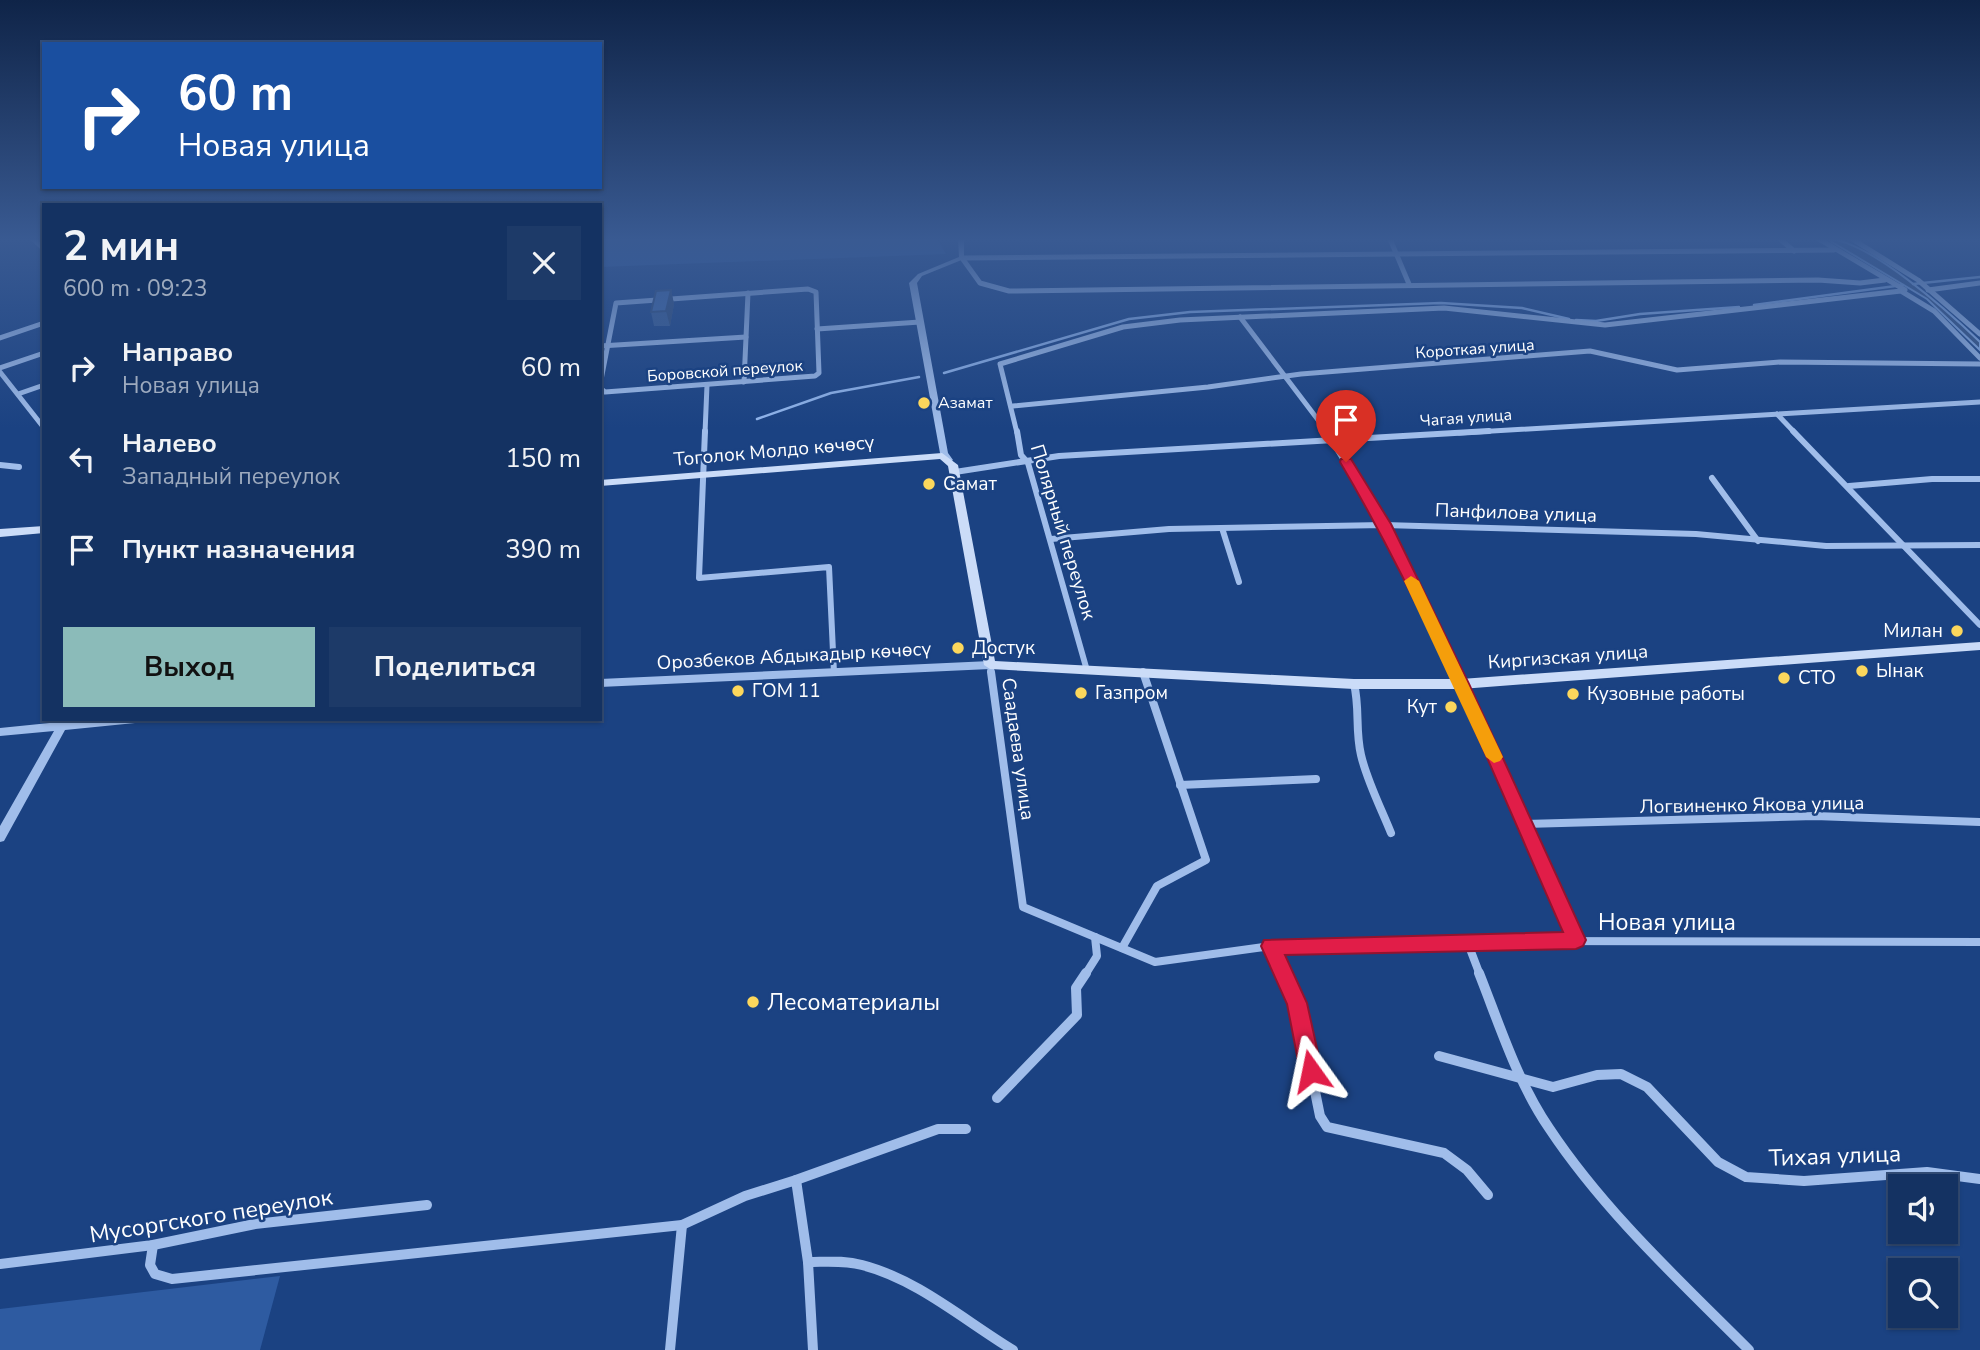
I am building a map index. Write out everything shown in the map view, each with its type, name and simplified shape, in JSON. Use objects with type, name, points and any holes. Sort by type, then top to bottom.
[{"type":"main road","name":"Тоголок Молдо көчөсү","points":[[602,483],[936,455],[949,460]]},
{"type":"main road","name":"Саадаева улица","points":[[949,460],[955,472],[990,665]]},
{"type":"main road","points":[[0,533],[42,529]]},
{"type":"main road","name":"Киргизская улица","points":[[990,665],[1086,667],[1354,684],[1461,684],[1980,646]]},
{"type":"street","name":"Боровской переулок","points":[[602,366],[604,346],[616,303],[629,302]]},
{"type":"street","points":[[744,382],[748,302]]},
{"type":"street","name":"Боровской переулок","points":[[602,389],[605,392],[818,375],[815,302]]},
{"type":"street","name":"Саадаева улица","points":[[916,302],[944,453],[949,460]]},
{"type":"street","points":[[1240,317],[1444,308],[1605,325],[1805,302]]},
{"type":"street","points":[[1921,302],[1939,316],[1980,358]]},
{"type":"street","points":[[1942,302],[1980,334]]},
{"type":"street","points":[[1240,317],[1282,376],[1334,441],[1384,524],[1461,684],[1576,940]]},
{"type":"street","name":"Полярный переулок","points":[[1086,667],[1028,463],[1021,455],[1013,406],[1000,364],[1142,323],[1240,317]]},
{"type":"street","points":[[817,329],[920,322]]},
{"type":"street","points":[[0,338],[42,324]]},
{"type":"street","name":"Боровской переулок","points":[[604,346],[746,337]]},
{"type":"street","name":"Короткая улица","points":[[1013,406],[1208,387],[1282,376],[1590,351],[1677,370],[1780,362],[1980,364]]},
{"type":"street","points":[[42,354],[0,370],[42,425]]},
{"type":"street","points":[[18,394],[42,385]]},
{"type":"street","points":[[706,385],[699,578],[828,567],[834,673]]},
{"type":"street","name":"Чагая улица","points":[[955,472],[1028,463],[1059,456],[1980,402]]},
{"type":"street","points":[[1777,414],[1908,547],[1980,625]]},
{"type":"street","points":[[0,465],[19,467]]},
{"type":"street","points":[[1712,478],[1758,541]]},
{"type":"street","points":[[1849,486],[1980,479]]},
{"type":"street","name":"Панфилова улица","points":[[1051,539],[1222,528],[1384,524],[1696,534],[1758,541],[1908,547],[1980,545]]},
{"type":"street","points":[[1222,528],[1239,582]]},
{"type":"street","name":"Саадаева улица","points":[[990,665],[1023,907],[1155,962]]},
{"type":"street","name":"Орозбеков Абдыкадыр көчөсү","points":[[602,683],[990,665]]},
{"type":"street","points":[[1122,948],[1157,886],[1206,860],[1143,671]]},
{"type":"street","points":[[1354,684],[1360,709],[1356,724],[1361,757],[1391,833]]},
{"type":"street","points":[[0,732],[99,721]]},
{"type":"street","points":[[0,838],[62,726]]},
{"type":"street","points":[[1180,785],[1316,779]]},
{"type":"street","name":"Логвиненко Якова улица","points":[[1525,824],[1815,816],[1980,822]]},
{"type":"street","points":[[997,1098],[1077,1015],[1076,988],[1097,956],[1095,937]]},
{"type":"street","points":[[1467,941],[1521,1080],[1549,1129],[1625,1225],[1749,1350]]},
{"type":"street","name":"Новая улица","points":[[1155,962],[1271,946],[1467,941],[1980,943]]},
{"type":"street","points":[[1271,946],[1297,1003],[1320,1116],[1327,1127],[1444,1153],[1467,1170],[1488,1195]]},
{"type":"street","name":"Тихая улица","points":[[1438,1056],[1553,1087],[1597,1075],[1621,1074],[1647,1087],[1718,1162],[1746,1177],[1804,1181],[1927,1172],[1980,1179]]},
{"type":"street","points":[[153,1245],[150,1265],[155,1274],[172,1279],[682,1225],[745,1196],[938,1129],[966,1129]]},
{"type":"street","points":[[796,1180],[808,1262],[813,1350]]},
{"type":"street","name":"Мусоргского переулок","points":[[0,1264],[153,1245],[255,1224],[427,1205]]},
{"type":"street","points":[[670,1350],[682,1225]]},
{"type":"street","points":[[808,1262],[842,1261],[871,1269],[911,1287],[1013,1350]]},
{"type":"shaded area","points":[[1930,302],[1935,302],[1980,342],[1980,350]]},
{"type":"shaded area","points":[[280,1276],[260,1350],[0,1350],[0,1309]]},
{"type":"building","points":[[653,302],[668,302],[666,311],[651,312]]},
{"type":"waterway","points":[[1754,305],[1776,302]]},
{"type":"waterway","points":[[944,373],[1129,319],[1190,312],[1441,303],[1522,308],[1569,319]]},
{"type":"waterway","points":[[1576,320],[1596,321],[1640,314],[1739,307]]},
{"type":"waterway","points":[[757,419],[831,393],[919,377]]},
{"type":"slow traffic","points":[[1411,581],[1494,757]]},
{"type":"place","name":"Азамат","points":[[924,403]]},
{"type":"place","name":"Самат","points":[[929,484]]},
{"type":"place","name":"Милан","points":[[1957,631]]},
{"type":"place","name":"Достук","points":[[958,648]]},
{"type":"place","name":"Ынак","points":[[1862,671]]},
{"type":"place","name":"СТО","points":[[1784,678]]},
{"type":"place","name":"ГОМ 11","points":[[738,691]]},
{"type":"place","name":"Газпром","points":[[1081,693]]},
{"type":"place","name":"Кузовные работы","points":[[1573,694]]},
{"type":"place","name":"Кут","points":[[1451,707]]},
{"type":"place","name":"Лесоматериалы","points":[[753,1002]]},
{"type":"route","points":[[1311,1071],[1297,1003],[1271,946],[1576,940],[1461,684],[1384,524],[1346,462]]}]
